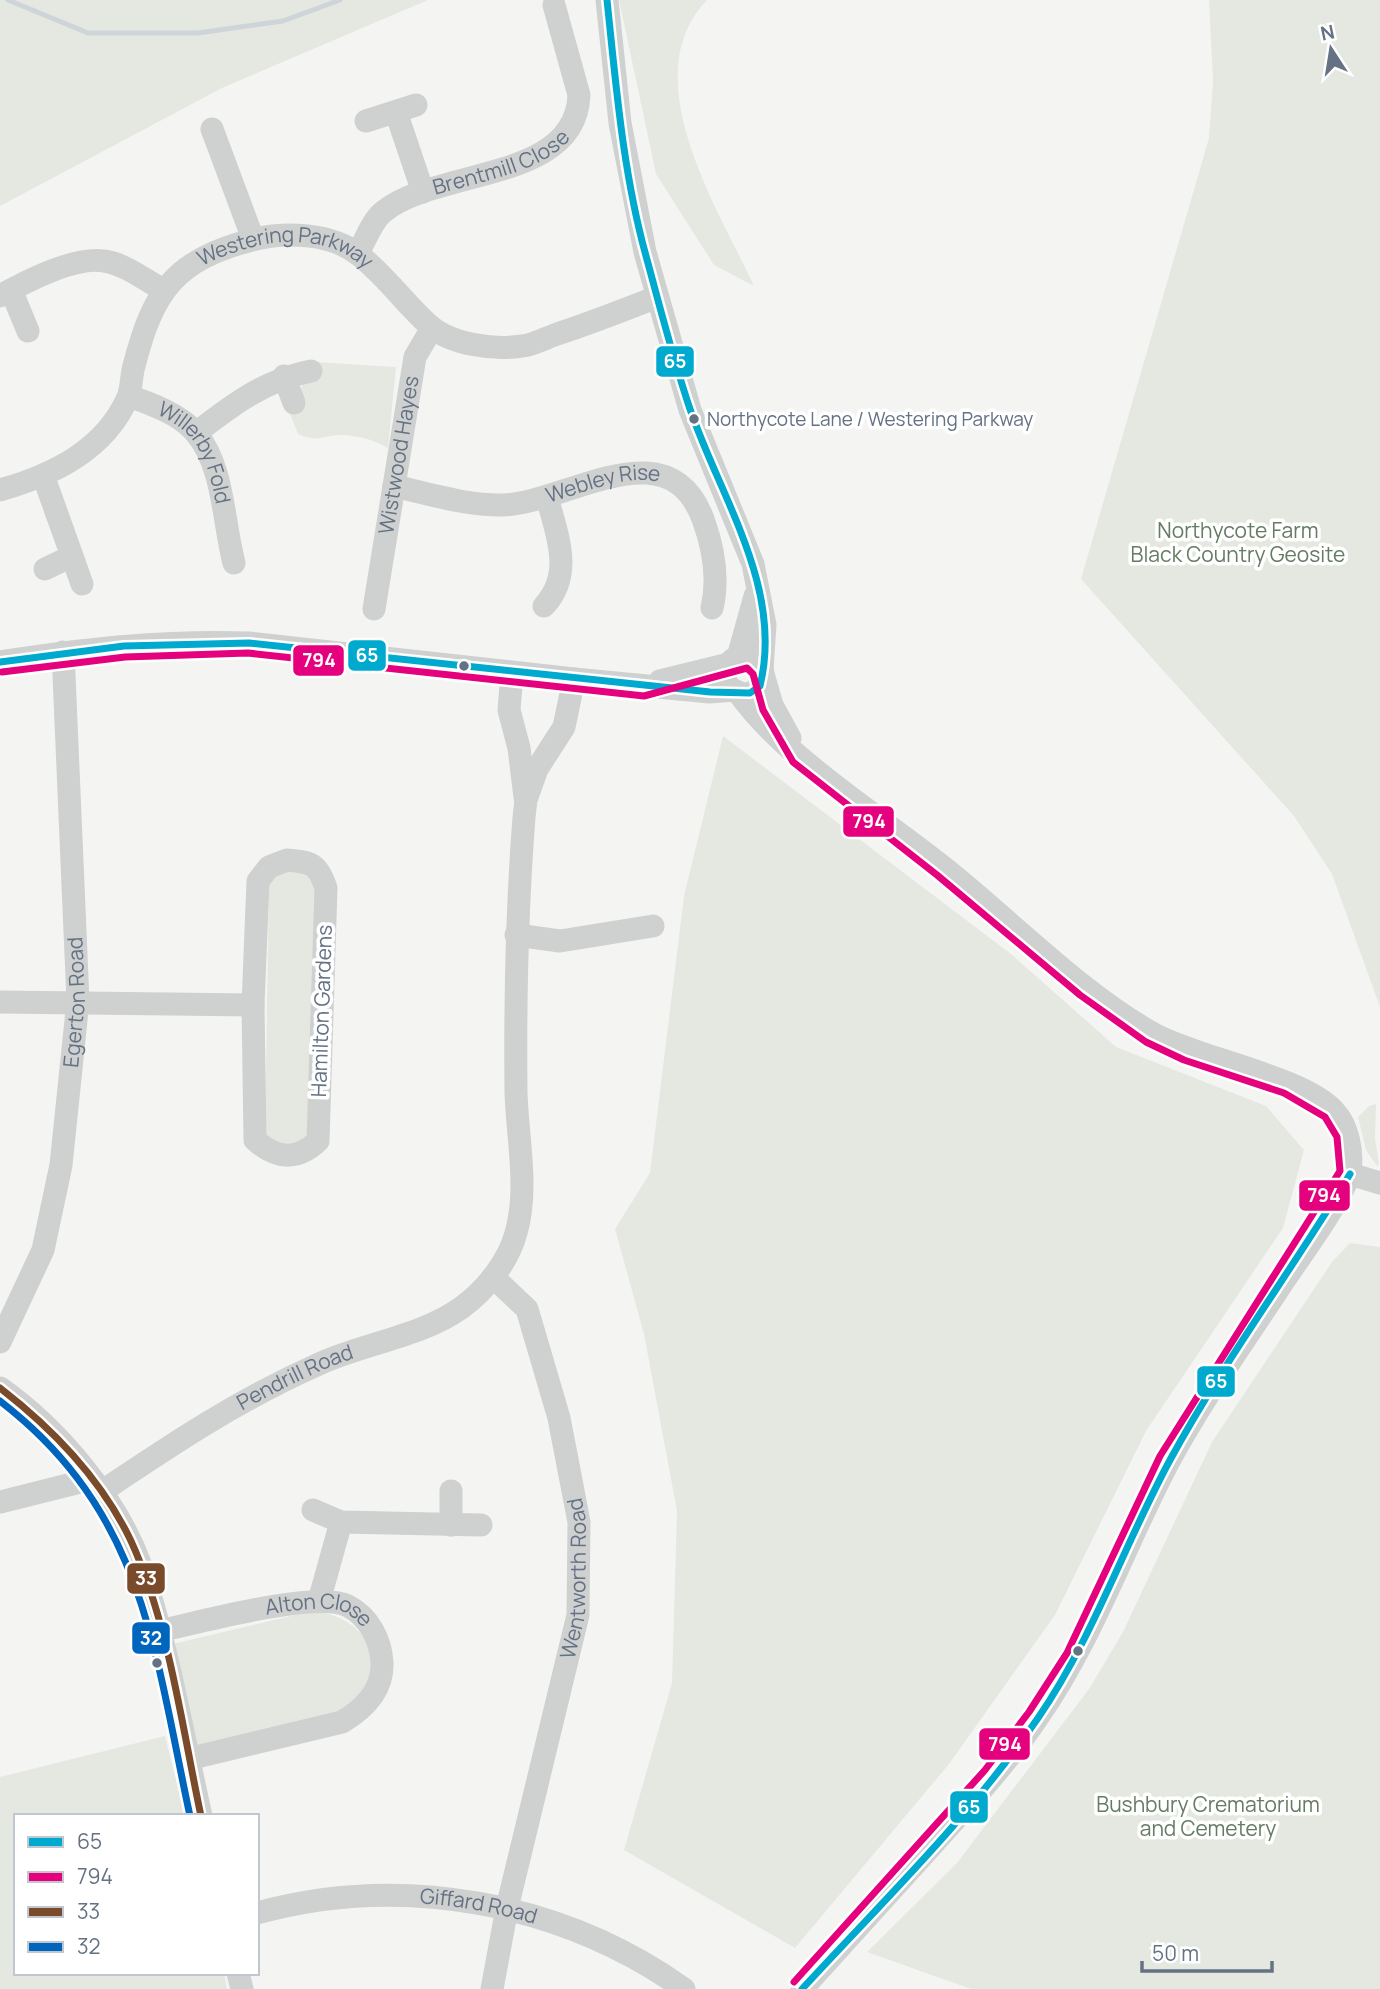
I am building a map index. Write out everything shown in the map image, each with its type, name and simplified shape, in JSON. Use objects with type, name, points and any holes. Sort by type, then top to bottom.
[{"type":"street","points":[[607,0],[629,178],[657,298],[690,410],[745,539],[765,625],[763,672],[772,705],[799,754]]},
{"type":"street","name":"Brentmill Close","points":[[358,253],[382,213],[423,192],[499,171],[531,157],[557,142],[572,127],[579,110],[579,95],[554,39],[554,5]]},
{"type":"street","points":[[366,121],[406,108],[423,192]]},
{"type":"street","points":[[212,131],[253,239]]},
{"type":"street","name":"Westering Parkway","points":[[0,490],[71,462],[100,441],[129,396],[133,368],[149,314],[163,290],[187,266],[253,239],[283,235],[307,236],[341,245],[358,253],[432,328],[474,344],[522,346],[657,298]]},
{"type":"street","points":[[28,331],[5,293],[79,262],[103,261],[125,268],[163,290]]},
{"type":"street","name":"Wistwood Hayes","points":[[374,609],[387,586],[394,486],[415,358],[432,328]]},
{"type":"street","points":[[196,433],[250,393],[284,376],[311,371]]},
{"type":"street","points":[[284,376],[294,403]]},
{"type":"street","name":"Willerby Fold","points":[[129,396],[176,417],[196,433],[215,472],[238,534],[234,563]]},
{"type":"street","points":[[43,475],[70,557],[82,584]]},
{"type":"street","name":"Webley Rise","points":[[394,486],[475,504],[506,505],[547,497],[609,476],[657,475],[680,483],[695,499],[709,536],[716,589],[712,608]]},
{"type":"street","points":[[544,607],[565,592],[561,579],[562,553],[547,497]]},
{"type":"street","points":[[45,569],[70,557]]},
{"type":"street","points":[[757,588],[726,678],[750,709],[799,754],[944,867],[1087,987],[1152,1033],[1187,1050],[1288,1083],[1333,1109],[1347,1133],[1350,1174],[1314,1236],[1209,1394],[1170,1461],[1076,1658],[1038,1718],[993,1777],[802,1989]]},
{"type":"street","points":[[0,662],[63,652],[154,643],[249,642],[512,673],[710,692],[755,690],[763,672]]},
{"type":"street","name":"Egerton Road","points":[[0,1342],[43,1250],[61,1165],[78,1001],[63,652]]},
{"type":"street","points":[[644,685],[752,658],[763,672]]},
{"type":"street","points":[[493,1277],[507,1257],[521,1213],[516,1104],[516,935],[526,800],[519,748],[509,710],[512,673]]},
{"type":"street","points":[[526,800],[549,747],[564,727],[574,679]]},
{"type":"street","name":"Hamilton Gardens","points":[[287,860],[306,862],[320,871],[326,888],[318,1141],[306,1152],[270,1154],[255,1140],[253,1005],[258,881],[269,867],[287,860]]},
{"type":"street","points":[[516,935],[560,941],[653,926]]},
{"type":"street","points":[[0,1002],[253,1005]]},
{"type":"street","points":[[1350,1174],[1380,1182]]},
{"type":"street","name":"Pendrill Road","points":[[0,1502],[96,1486],[218,1413],[321,1363],[445,1317],[479,1294],[493,1277]]},
{"type":"street","name":"Wentworth Road","points":[[492,1989],[507,1908],[578,1615],[579,1522],[559,1418],[527,1309],[493,1277]]},
{"type":"street","points":[[0,1388],[39,1420],[96,1486],[140,1565],[159,1632],[201,1814]]},
{"type":"street","points":[[451,1491],[451,1525]]},
{"type":"street","points":[[313,1510],[341,1522],[481,1525]]},
{"type":"street","points":[[319,1601],[341,1522]]},
{"type":"street","name":"Alton Close","points":[[159,1632],[319,1601],[347,1605],[367,1621],[381,1647],[382,1670],[377,1689],[363,1710],[327,1727],[188,1759]]},
{"type":"street","name":"Giffard Road","points":[[259,1913],[322,1900],[376,1894],[507,1908],[582,1933],[619,1950],[684,1989]]},
{"type":"green space","points":[[0,0],[428,0],[222,88],[0,206]]},
{"type":"green space","points":[[619,0],[707,0],[686,31],[678,66],[680,104],[689,143],[704,182],[754,286],[714,265],[656,174]]},
{"type":"green space","name":"Northycote Farm Black Country Geosite","points":[[1209,0],[1380,0],[1380,1007],[1332,874],[1294,816],[1081,579],[1209,138],[1213,81]]},
{"type":"green space","points":[[316,362],[396,367],[388,448],[353,436],[315,439],[298,434],[286,404],[300,399],[302,382],[321,377]]},
{"type":"green space","points":[[723,736],[1011,954],[1116,1047],[1266,1106],[1304,1150],[1283,1228],[1146,1431],[1055,1615],[949,1764],[795,1948],[624,1850],[672,1683],[677,1511],[644,1334],[615,1229],[650,1173],[684,896]]},
{"type":"green space","points":[[309,872],[317,882],[311,1134],[303,1144],[274,1144],[265,1135],[269,881],[276,873]]},
{"type":"green space","points":[[1376,1104],[1377,1166],[1366,1150],[1358,1117],[1369,1106]]},
{"type":"green space","name":"Bushbury Crematorium and Cemetery","points":[[1350,1243],[1380,1247],[1380,1989],[971,1989],[867,1952],[957,1863],[1089,1689],[1123,1632],[1212,1442],[1332,1262]]},
{"type":"green space","points":[[312,1611],[334,1616],[351,1625],[364,1637],[371,1652],[372,1667],[367,1684],[355,1700],[337,1714],[196,1749],[173,1644]]},
{"type":"green space","points":[[165,1736],[184,1814],[14,1814],[14,1975],[224,1975],[227,1989],[0,1989],[0,1777]]},
{"type":"waterway","points":[[8,0],[88,33],[198,33],[283,21],[340,0]]},
{"type":"transit line","name":"65","points":[[0,662],[124,646],[249,643],[710,692],[750,693],[760,686],[765,650],[763,614],[756,578],[732,509],[690,409],[638,225],[617,96],[607,0]]},
{"type":"transit line","name":"794","points":[[2,672],[125,657],[248,653],[644,696],[747,668],[753,674],[763,710],[793,762],[937,875],[1080,995],[1146,1042],[1184,1060],[1284,1093],[1325,1117],[1337,1137],[1340,1171],[1160,1456],[1067,1653],[1029,1712],[985,1770],[794,1982]]},
{"type":"transit line","name":"65","points":[[802,1989],[955,1824],[1038,1718],[1092,1624],[1153,1492],[1191,1423],[1350,1174]]},
{"type":"transit line","name":"33","points":[[0,1388],[39,1421],[74,1457],[106,1497],[131,1541],[165,1641],[201,1814]]},
{"type":"transit line","name":"32","points":[[0,1401],[48,1444],[86,1490],[114,1538],[136,1588],[152,1641],[190,1814]]},
{"type":"place","name":"Northycote Lane / Westering Parkway","points":[[694,419]]}]
